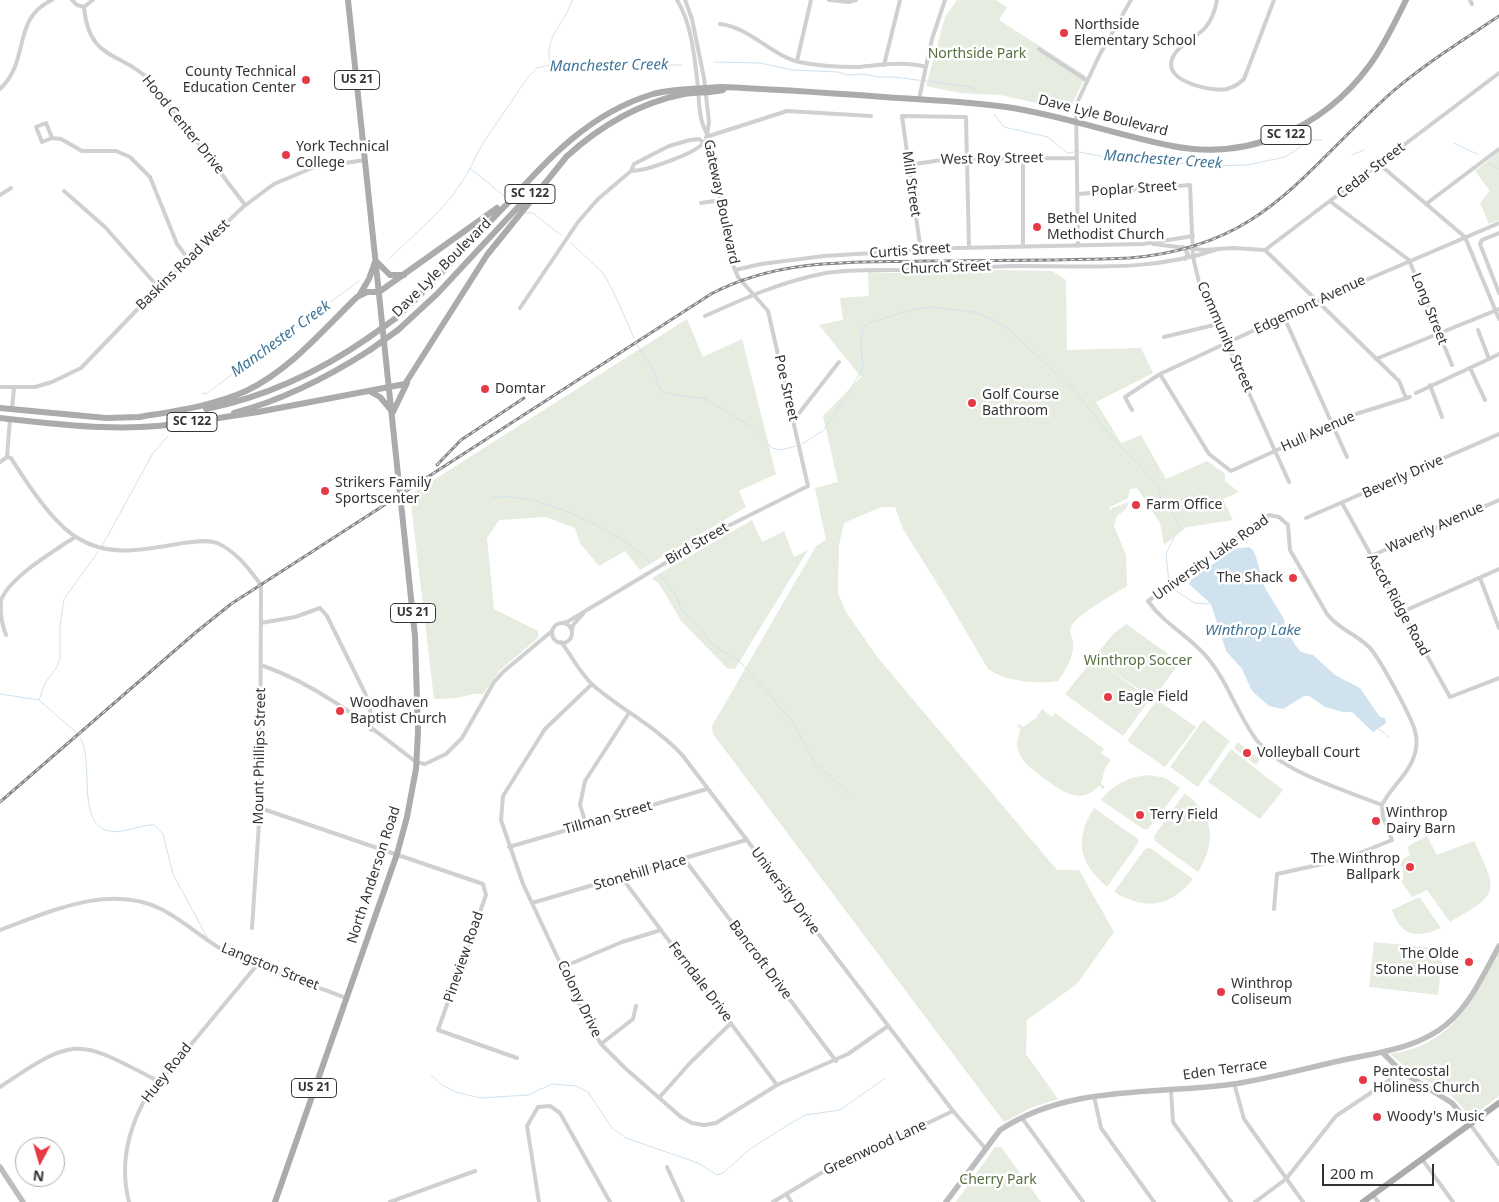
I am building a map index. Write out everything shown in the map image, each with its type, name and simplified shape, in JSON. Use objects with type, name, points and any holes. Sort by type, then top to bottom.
[{"type":"main road","name":"US 21","points":[[348,0],[380,292]]},
{"type":"main road","name":"Dave Lyle Boulevard","points":[[0,418],[109,428],[186,423],[237,412],[292,393],[334,373],[398,330],[437,294],[567,156],[596,132],[624,115],[656,102],[701,90],[727,87],[919,100],[1005,107],[1076,122],[1161,144],[1195,149],[1244,147],[1274,139],[1309,122],[1349,90],[1378,54],[1406,0]]},
{"type":"main road","name":"Dave Lyle Boulevard","points":[[0,408],[106,418],[139,417],[204,409],[266,392],[327,364],[396,318],[431,285],[563,144],[602,117],[652,95],[677,89],[701,90]]},
{"type":"main road","points":[[392,414],[409,380],[491,249],[567,156]]},
{"type":"main road","points":[[357,298],[367,292],[380,292],[480,222],[518,192]]},
{"type":"main road","points":[[376,259],[382,269],[390,275],[407,274]]},
{"type":"main road","points":[[139,417],[210,404],[257,385],[289,364],[357,298],[367,284],[376,259]]},
{"type":"main road","name":"North Anderson Road","points":[[275,1202],[397,854],[412,793],[416,762],[419,708],[417,662],[382,333],[380,292]]},
{"type":"main road","points":[[186,423],[232,417],[370,392],[380,390],[389,385],[401,386],[409,380]]},
{"type":"main road","points":[[370,392],[384,400],[392,414]]},
{"type":"main road","points":[[1363,1202],[1499,1103]]},
{"type":"street","points":[[0,89],[9,80],[18,63],[26,26],[36,11],[52,0]]},
{"type":"street","points":[[72,0],[76,5],[84,7],[93,0]]},
{"type":"street","points":[[797,61],[811,0]]},
{"type":"street","points":[[828,0],[849,2],[856,0]]},
{"type":"street","points":[[884,65],[900,0]]},
{"type":"street","points":[[919,100],[936,26],[945,0]]},
{"type":"street","points":[[1078,246],[1076,105],[1086,80],[1131,0]]},
{"type":"street","points":[[1217,0],[1210,21],[1202,31],[1177,51],[1172,60],[1172,67],[1175,76],[1183,81],[1224,90],[1233,87],[1244,79],[1274,0]]},
{"type":"street","points":[[1470,0],[1472,4]]},
{"type":"street","points":[[679,2],[686,1]]},
{"type":"street","name":"Gateway Boulevard","points":[[686,1],[692,19],[701,90],[701,124],[713,152],[727,246],[734,270],[743,284],[754,294]]},
{"type":"street","name":"Gateway Boulevard","points":[[679,2],[686,20],[709,122],[706,138]]},
{"type":"street","name":"Hood Center Drive","points":[[84,7],[87,28],[95,43],[107,53],[140,71],[152,82],[246,205]]},
{"type":"street","points":[[720,24],[730,26],[775,52],[797,61],[838,67],[902,63],[926,67]]},
{"type":"street","points":[[1039,49],[1086,80]]},
{"type":"street","name":"Cedar Street","points":[[1265,250],[1331,202],[1499,73]]},
{"type":"street","points":[[520,308],[582,217],[598,199],[631,171],[634,164],[669,146],[706,138],[787,110],[871,116]]},
{"type":"street","name":"Mill Street","points":[[921,252],[902,116],[960,115],[966,117],[967,159]]},
{"type":"street","points":[[52,138],[46,123],[36,127],[42,142],[52,138],[60,139],[82,151],[116,151],[130,157],[150,178],[177,244],[188,260]]},
{"type":"street","points":[[631,171],[639,171],[680,156],[702,146],[706,138]]},
{"type":"street","points":[[1426,204],[1499,149]]},
{"type":"street","name":"West Roy Street","points":[[908,165],[931,160],[1023,158],[1076,154]]},
{"type":"street","points":[[1023,158],[1024,247]]},
{"type":"street","points":[[967,159],[969,248]]},
{"type":"street","name":"Baskins Road West","points":[[0,387],[14,388],[52,382],[80,368],[188,260],[246,205],[274,184],[300,172],[325,165],[365,160]]},
{"type":"street","points":[[1379,164],[1465,237],[1497,309],[1499,319]]},
{"type":"street","name":"Poplar Street","points":[[1078,194],[1190,185]]},
{"type":"street","name":"Community Street","points":[[1190,185],[1193,256],[1199,282],[1289,482]]},
{"type":"street","points":[[0,195],[11,188]]},
{"type":"street","points":[[64,191],[105,227],[159,288]]},
{"type":"street","points":[[701,203],[721,200]]},
{"type":"street","name":"Long Street","points":[[1331,202],[1409,260],[1452,365]]},
{"type":"street","name":"Edgemont Avenue","points":[[1132,410],[1125,397],[1160,374],[1409,260],[1499,223]]},
{"type":"street","points":[[1499,233],[1482,240],[1480,244],[1499,292]]},
{"type":"street","name":"Curtis Street","points":[[734,270],[761,264],[824,256],[969,248],[1147,243],[1193,236]]},
{"type":"street","name":"Curtis Street","points":[[1147,243],[1204,250],[1236,248],[1265,250]]},
{"type":"street","points":[[1183,247],[1193,256]]},
{"type":"street","points":[[1183,247],[1188,253],[1185,259]]},
{"type":"street","points":[[1193,256],[1218,249]]},
{"type":"street","points":[[1193,256],[1196,252],[1204,250]]},
{"type":"street","points":[[1265,250],[1376,359],[1497,309]]},
{"type":"street","name":"Church Street","points":[[705,316],[754,294],[800,280],[848,270],[921,270],[1020,266],[1120,268],[1152,265],[1193,256]]},
{"type":"street","name":"Poe Street","points":[[754,294],[766,307],[770,319],[808,486]]},
{"type":"street","points":[[1284,317],[1347,457]]},
{"type":"street","points":[[1164,338],[1218,324]]},
{"type":"street","points":[[1478,330],[1489,359]]},
{"type":"street","points":[[1416,393],[1499,354]]},
{"type":"street","name":"Hull Avenue","points":[[1160,374],[1209,454],[1231,471],[1356,414],[1408,398],[1399,381],[1376,359]]},
{"type":"street","points":[[793,421],[839,362]]},
{"type":"street","points":[[1470,368],[1485,400]]},
{"type":"street","points":[[1430,385],[1442,417]]},
{"type":"street","points":[[12,409],[14,388]]},
{"type":"street","points":[[0,462],[7,457],[10,419]]},
{"type":"street","name":"Beverly Drive","points":[[1306,518],[1499,434]]},
{"type":"street","points":[[6,635],[1,623],[1,601],[11,586],[48,555],[75,537],[51,513],[10,458],[7,457]]},
{"type":"street","name":"Bird Street","points":[[416,762],[425,764],[446,754],[462,738],[490,689],[503,672],[552,631],[557,624],[567,622],[722,528],[808,486]]},
{"type":"street","name":"Waverly Avenue","points":[[1370,556],[1499,500]]},
{"type":"street","name":"Ascot Ridge Road","points":[[1342,503],[1450,697],[1499,678]]},
{"type":"street","name":"University Lake Road","points":[[1269,515],[1279,517],[1288,525],[1290,550],[1320,605],[1334,623],[1370,648],[1409,715],[1416,731],[1415,754],[1409,767],[1382,805],[1298,770],[1280,761],[1264,749],[1254,736],[1208,658],[1194,642],[1153,608],[1148,601],[1269,515]]},
{"type":"street","name":"Mount Phillips Street","points":[[75,537],[102,549],[127,552],[200,541],[216,542],[239,559],[261,585],[260,808],[252,928]]},
{"type":"street","points":[[1402,612],[1499,569]]},
{"type":"street","points":[[1480,578],[1499,628]]},
{"type":"street","points":[[261,623],[295,617],[320,608],[327,616],[365,693],[370,708],[371,730]]},
{"type":"street","name":"Bird Street","points":[[568,640],[572,632],[572,625],[588,609]]},
{"type":"street","points":[[562,623],[568,625],[572,632]]},
{"type":"street","points":[[552,631],[553,637]]},
{"type":"street","points":[[544,637],[553,637],[561,642],[568,640],[568,651]]},
{"type":"street","name":"University Drive","points":[[561,642],[592,684],[629,713],[652,726],[673,745],[953,1112],[985,1148]]},
{"type":"street","points":[[261,665],[285,673],[336,702],[416,762]]},
{"type":"street","name":"Colony Drive","points":[[592,684],[546,729],[503,796],[501,820],[518,872],[601,1044],[681,1118],[692,1123],[704,1125],[716,1123],[777,1085],[836,1061],[861,1047],[888,1026]]},
{"type":"street","points":[[586,824],[580,806],[585,781],[629,713]]},
{"type":"street","name":"Tillman Street","points":[[509,847],[707,788]]},
{"type":"street","points":[[1274,909],[1277,874],[1345,859],[1392,840],[1383,817],[1382,805]]},
{"type":"street","points":[[260,808],[397,854]]},
{"type":"street","name":"Stonehill Place","points":[[532,903],[685,860],[746,840]]},
{"type":"street","name":"Pineview Road","points":[[397,854],[482,884],[486,895],[438,1030],[517,1058]]},
{"type":"street","name":"Bancroft Drive","points":[[685,860],[836,1061]]},
{"type":"street","name":"Ferndale Drive","points":[[622,878],[777,1085]]},
{"type":"street","name":"Langston Street","points":[[0,930],[81,904],[124,898],[161,909],[213,944],[257,965],[346,998]]},
{"type":"street","points":[[563,967],[622,942],[661,930]]},
{"type":"street","name":"Eden Terrace","points":[[946,1202],[1000,1130],[1022,1118],[1064,1102],[1110,1093],[1234,1084],[1382,1052],[1424,1039],[1446,1024],[1465,1004],[1499,946]]},
{"type":"street","name":"Huey Road","points":[[129,1202],[125,1175],[128,1144],[138,1113],[158,1081],[257,965]]},
{"type":"street","points":[[601,1044],[633,1020],[636,1006]]},
{"type":"street","points":[[659,1098],[689,1064],[731,1023]]},
{"type":"street","points":[[0,1087],[48,1056],[64,1049],[78,1048],[92,1049],[110,1056],[158,1081]]},
{"type":"street","points":[[1382,1052],[1402,1072],[1446,1098],[1470,1124],[1499,1164]]},
{"type":"street","points":[[1255,1202],[1286,1179],[1336,1116],[1402,1072]]},
{"type":"street","points":[[1234,1084],[1244,1119],[1303,1202]]},
{"type":"street","points":[[1170,1090],[1173,1122],[1231,1202]]},
{"type":"street","points":[[1094,1096],[1101,1128],[1154,1202]]},
{"type":"street","points":[[539,1202],[527,1126],[538,1107],[550,1106],[560,1113],[610,1202]]},
{"type":"street","name":"Greenwood Lane","points":[[773,1202],[846,1158],[892,1140],[953,1112]]},
{"type":"street","points":[[1022,1118],[1083,1202]]},
{"type":"street","points":[[1422,1159],[1453,1202]]},
{"type":"street","points":[[667,1166],[683,1202]]},
{"type":"street","points":[[0,1167],[23,1202]]},
{"type":"street","points":[[390,1202],[475,1171]]},
{"type":"street","points":[[1373,1194],[1378,1202]]},
{"type":"street","points":[[787,1195],[791,1202]]},
{"type":"green space","name":"Northside Park","points":[[957,0],[996,0],[1007,7],[999,20],[1086,76],[1069,110],[1000,95],[960,93],[926,86],[945,17]]},
{"type":"green space","points":[[1499,152],[1499,220],[1489,224],[1480,203],[1490,191],[1475,171]]},
{"type":"green space","points":[[985,270],[1052,271],[1066,280],[1067,350],[1141,348],[1153,373],[1096,402],[1121,443],[1141,435],[1166,479],[1207,461],[1225,474],[1225,481],[1239,492],[1223,499],[1233,520],[1187,527],[1164,545],[1160,523],[1137,488],[1130,489],[1128,498],[1110,507],[1109,512],[1112,508],[1129,502],[1126,509],[1117,516],[1114,526],[1126,555],[1127,586],[1087,611],[1074,622],[1070,629],[1073,647],[1069,663],[1058,681],[1050,682],[1022,681],[1004,677],[988,669],[903,529],[895,507],[881,507],[844,523],[839,545],[838,593],[846,612],[878,658],[1057,870],[1079,870],[1114,932],[1077,984],[1027,1020],[1026,1054],[1058,1099],[1033,1107],[1004,1122],[713,734],[712,726],[816,546],[826,540],[815,488],[838,482],[823,416],[861,377],[819,325],[843,320],[840,298],[869,296],[868,272],[921,274]]},
{"type":"green space","points":[[687,319],[703,357],[742,339],[776,474],[739,491],[746,507],[640,570],[625,551],[599,566],[580,543],[575,528],[546,517],[499,520],[487,538],[494,609],[538,631],[538,638],[500,670],[483,694],[434,699],[410,495]]},
{"type":"green space","points":[[752,520],[762,542],[784,531],[794,557],[808,550],[735,669],[727,668],[681,621],[660,585],[652,578]]},
{"type":"green space","name":"Winthrop Soccer","points":[[1126,624],[1180,662],[1153,699],[1095,659],[1150,699],[1123,736],[1065,694],[1113,634]]},
{"type":"green space","points":[[1157,700],[1196,727],[1165,767],[1127,741]]},
{"type":"green space","points":[[1042,709],[1052,717],[1055,713],[1104,749],[1101,753],[1111,760],[1105,768],[1101,784],[1105,787],[1103,789],[1099,786],[1085,795],[1071,794],[1058,788],[1026,764],[1017,745],[1021,729],[1017,726],[1019,724],[1023,727],[1036,718]]},
{"type":"green space","points":[[1203,720],[1230,741],[1198,787],[1170,767]]},
{"type":"green space","name":"Volleyball Court","points":[[1238,742],[1260,759],[1256,765],[1234,748]]},
{"type":"green space","points":[[1231,749],[1283,790],[1260,819],[1208,782]]},
{"type":"green space","name":"Terry Field","points":[[1150,775],[1165,778],[1180,788],[1148,829],[1143,829],[1101,800],[1111,789],[1122,782],[1135,777]]},
{"type":"green space","points":[[1185,793],[1202,810],[1210,830],[1208,850],[1198,872],[1155,841],[1154,836]]},
{"type":"green space","points":[[1094,808],[1138,839],[1138,843],[1107,887],[1090,869],[1085,860],[1083,850],[1084,830]]},
{"type":"green space","points":[[1427,836],[1437,855],[1474,841],[1488,872],[1490,891],[1486,898],[1450,922],[1427,890],[1412,897],[1401,881],[1403,879],[1403,867],[1400,866],[1403,859],[1410,855],[1407,847]]},
{"type":"green space","points":[[1150,848],[1193,879],[1175,896],[1166,901],[1156,903],[1136,902],[1114,892],[1145,849]]},
{"type":"green space","points":[[1420,898],[1441,928],[1424,933],[1410,933],[1395,919],[1392,910]]},
{"type":"green space","points":[[1374,942],[1443,949],[1438,995],[1369,987]]},
{"type":"green space","points":[[1499,949],[1499,1096],[1471,1117],[1449,1093],[1410,1071],[1390,1054],[1420,1046],[1434,1039],[1447,1029],[1458,1018],[1477,992]]},
{"type":"green space","name":"Cherry Park","points":[[995,1147],[1001,1147],[1041,1202],[956,1202]]},
{"type":"water","name":"Winthrop Lake","points":[[1249,547],[1253,550],[1256,557],[1265,588],[1284,619],[1285,628],[1296,646],[1301,652],[1313,655],[1335,675],[1360,688],[1380,717],[1385,718],[1386,723],[1373,732],[1352,712],[1343,712],[1325,707],[1309,696],[1304,696],[1283,709],[1269,706],[1252,691],[1242,669],[1226,651],[1211,604],[1189,584],[1191,580],[1234,549]]},
{"type":"waterway","points":[[550,64],[549,54],[552,38],[569,9],[572,0]]},
{"type":"waterway","name":"Manchester Creek","points":[[714,62],[760,63],[792,70],[894,77],[972,87],[980,94]]},
{"type":"waterway","name":"Manchester Creek","points":[[470,168],[483,143],[528,77],[537,68],[550,65],[682,65]]},
{"type":"waterway","name":"Manchester Creek","points":[[994,114],[1004,127],[1048,137],[1067,153],[1075,152]]},
{"type":"waterway","name":"Manchester Creek","points":[[1079,152],[1110,158],[1125,155],[1207,166],[1247,165],[1285,157],[1306,143],[1322,140]]},
{"type":"waterway","points":[[1454,143],[1479,155]]},
{"type":"waterway","points":[[1352,155],[1364,150]]},
{"type":"waterway","points":[[1489,163],[1499,169]]},
{"type":"waterway","name":"Manchester Creek","points":[[389,259],[453,195],[470,168],[504,196]]},
{"type":"waterway","points":[[525,213],[533,213],[562,236]]},
{"type":"waterway","points":[[571,243],[604,274],[634,338]]},
{"type":"waterway","name":"Manchester Creek","points":[[202,393],[206,394],[359,281]]},
{"type":"waterway","points":[[847,395],[863,368],[861,341],[863,328],[868,323],[911,310],[930,307],[973,312],[994,320],[1007,328],[1075,391],[1108,433],[1158,485],[1161,501],[1176,518],[1179,528],[1166,553],[1169,583]]},
{"type":"waterway","points":[[636,343],[654,371],[660,389],[665,393],[706,399],[750,426],[772,448],[781,450],[796,446]]},
{"type":"waterway","points":[[802,444],[824,430],[844,399]]},
{"type":"waterway","name":"Manchester Creek","points":[[102,546],[153,453],[168,436]]},
{"type":"waterway","points":[[492,498],[509,497],[552,506],[621,539],[638,551],[650,563]]},
{"type":"waterway","name":"Manchester Creek","points":[[39,700],[45,683],[57,667],[60,658],[60,626],[64,599],[98,552]]},
{"type":"waterway","points":[[660,575],[677,597],[681,609],[687,616],[712,644],[741,663],[766,690],[793,723],[815,763],[851,795]]},
{"type":"waterway","points":[[1170,587],[1195,603],[1211,604]]},
{"type":"waterway","name":"Manchester Creek","points":[[0,694],[39,700]]},
{"type":"waterway","points":[[40,701],[77,733]]},
{"type":"waterway","points":[[1379,729],[1389,737]]},
{"type":"waterway","points":[[80,737],[86,759],[88,802],[96,824],[105,830],[117,832],[154,825],[163,834],[173,874],[207,937]]},
{"type":"waterway","points":[[431,1075],[441,1084],[455,1092],[481,1098],[528,1095],[552,1084],[576,1086],[588,1092],[612,1128],[626,1138],[698,1163],[717,1175],[723,1173],[750,1149],[791,1123],[805,1115],[840,1110],[884,1079]]},
{"type":"railway","points":[[0,802],[231,604],[711,294],[737,282],[763,274],[815,265],[868,262],[1129,258],[1175,251],[1214,239],[1247,222],[1276,202],[1404,82],[1499,16]]},
{"type":"railway","points":[[437,465],[461,440],[524,398]]},
{"type":"place","name":"Northside Elementary School","points":[[1064,33]]},
{"type":"place","name":"County Technical Education Center","points":[[306,80]]},
{"type":"place","name":"York Technical College","points":[[286,155]]},
{"type":"place","name":"Bethel United Methodist Church","points":[[1037,227]]},
{"type":"place","name":"Domtar","points":[[485,389]]},
{"type":"place","name":"Golf Course Bathroom","points":[[972,403]]},
{"type":"place","name":"Strikers Family Sportscenter","points":[[325,491]]},
{"type":"place","name":"Farm Office","points":[[1136,505]]},
{"type":"place","name":"The Shack","points":[[1293,578]]},
{"type":"place","name":"Eagle Field","points":[[1108,697]]},
{"type":"place","name":"Woodhaven Baptist Church","points":[[340,711]]},
{"type":"place","name":"Volleyball Court","points":[[1247,753]]},
{"type":"place","name":"Terry Field","points":[[1140,815]]},
{"type":"place","name":"Winthrop Dairy Barn","points":[[1376,821]]},
{"type":"place","name":"The Winthrop Ballpark","points":[[1410,867]]},
{"type":"place","name":"The Olde Stone House","points":[[1469,962]]},
{"type":"place","name":"Winthrop Coliseum","points":[[1221,992]]},
{"type":"place","name":"Pentecostal Holiness Church","points":[[1363,1080]]},
{"type":"place","name":"Woody's Music","points":[[1377,1117]]}]
